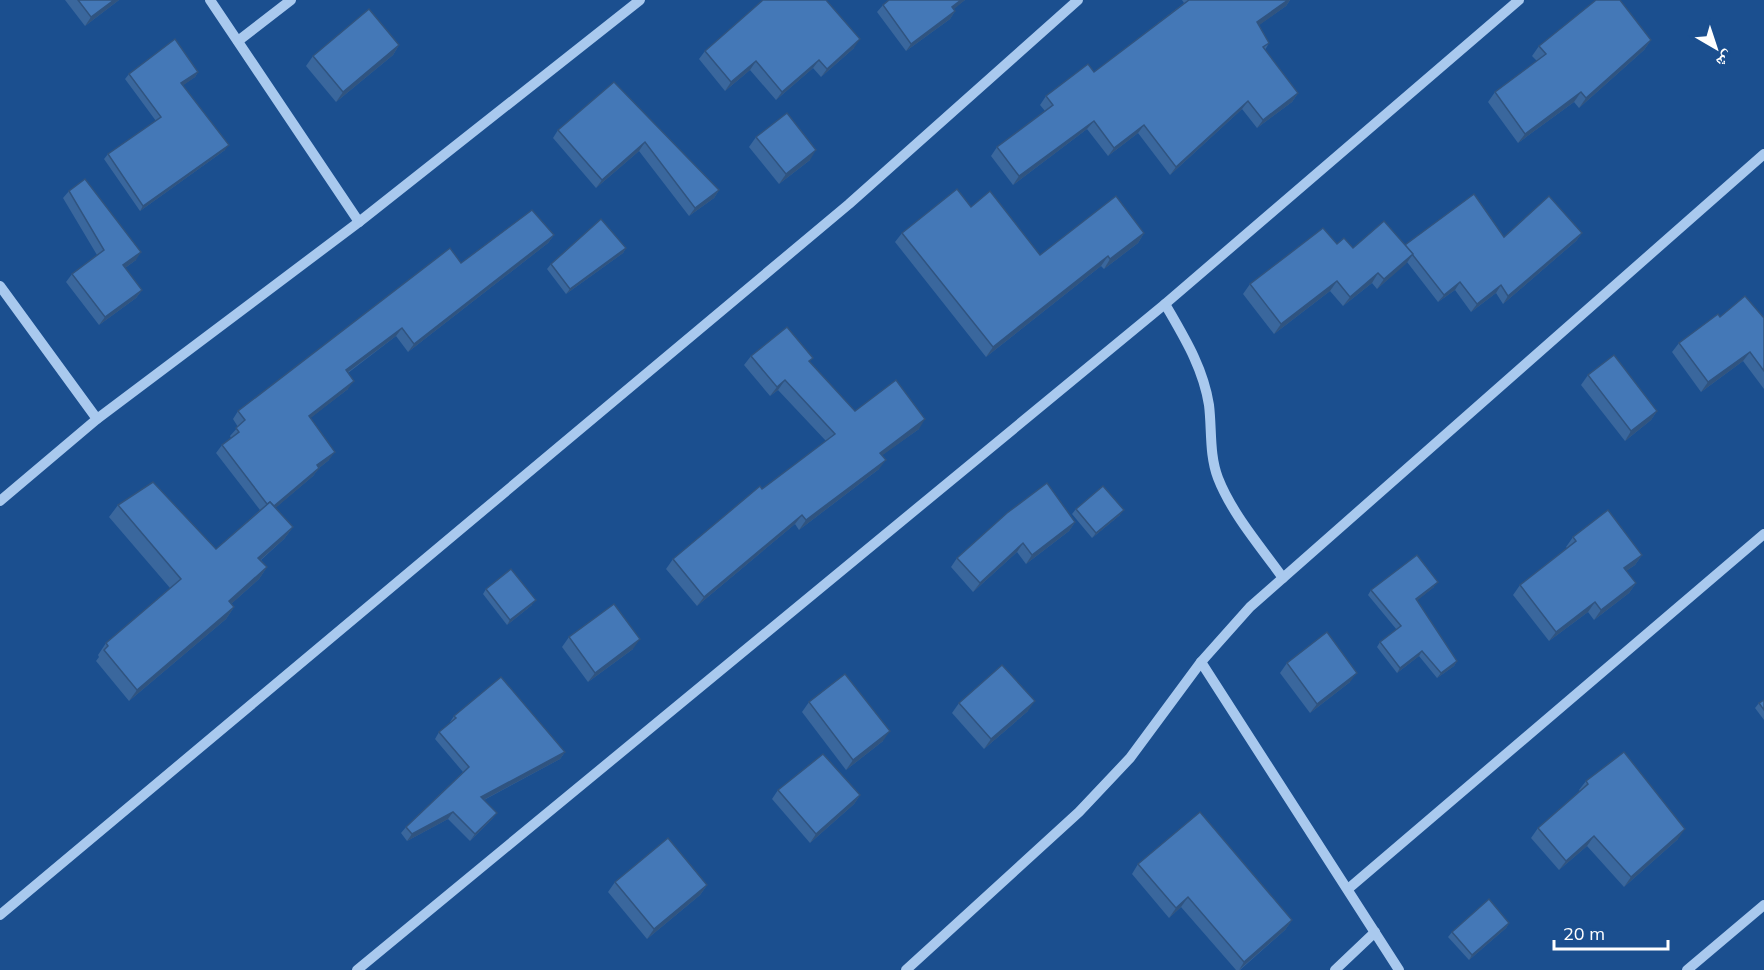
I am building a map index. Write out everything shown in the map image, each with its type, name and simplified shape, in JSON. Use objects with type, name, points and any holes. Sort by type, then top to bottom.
[{"type":"street","points":[[210,0],[360,222]]},
{"type":"street","points":[[238,41],[291,0]]},
{"type":"street","points":[[0,501],[97,419],[360,222],[640,0]]},
{"type":"street","points":[[0,915],[849,204],[1078,0]]},
{"type":"street","points":[[365,968],[1165,304],[1519,0]]},
{"type":"street","points":[[906,970],[1079,812],[1130,758],[1201,662],[1250,608],[1764,154]]},
{"type":"street","points":[[0,286],[97,419]]},
{"type":"street","points":[[1165,304],[1192,351],[1203,377],[1209,406],[1212,456],[1218,478],[1236,510],[1283,578]]},
{"type":"street","points":[[1348,889],[1764,534]]},
{"type":"street","points":[[1201,662],[1399,970]]},
{"type":"street","points":[[1687,970],[1764,905]]},
{"type":"street","points":[[1335,970],[1375,932]]},
{"type":"building","points":[[78,0],[114,0],[91,17]]},
{"type":"building","points":[[763,0],[826,0],[860,39],[827,69],[819,60],[782,92],[756,61],[731,82],[705,51]]},
{"type":"building","points":[[889,0],[961,0],[952,7],[955,11],[911,44],[883,5]]},
{"type":"building","points":[[1189,0],[1288,0],[1257,22],[1269,43],[1263,47],[1298,93],[1263,120],[1248,101],[1176,167],[1144,125],[1114,148],[1094,121],[1019,176],[997,147],[1053,105],[1046,96],[1088,64],[1094,72]]},
{"type":"building","points":[[1596,0],[1620,0],[1651,40],[1586,98],[1581,92],[1525,134],[1495,92],[1546,54],[1539,46]]},
{"type":"building","points":[[369,9],[399,45],[343,92],[313,56]]},
{"type":"building","points":[[175,39],[198,72],[181,83],[229,145],[143,206],[108,154],[161,117],[129,74]]},
{"type":"building","points":[[614,82],[719,190],[695,208],[645,142],[602,180],[558,130]]},
{"type":"building","points":[[787,113],[816,150],[786,174],[756,137]]},
{"type":"building","points":[[85,179],[141,252],[123,265],[142,290],[105,317],[72,274],[104,250],[69,191]]},
{"type":"building","points":[[957,189],[971,207],[990,191],[1040,255],[1116,196],[1144,233],[1110,259],[1108,256],[993,347],[902,233]]},
{"type":"building","points":[[1474,194],[1504,237],[1549,196],[1582,233],[1508,296],[1501,285],[1477,304],[1460,282],[1444,295],[1405,245]]},
{"type":"building","points":[[532,210],[554,235],[414,344],[402,328],[346,370],[354,381],[309,416],[335,452],[317,465],[319,468],[274,506],[270,502],[267,504],[222,445],[239,432],[236,428],[245,420],[238,411],[450,248],[461,263]]},
{"type":"building","points":[[601,219],[626,248],[570,289],[551,264]]},
{"type":"building","points":[[1384,221],[1413,254],[1384,279],[1378,273],[1350,297],[1337,281],[1281,324],[1250,284],[1323,228],[1337,244],[1344,238],[1353,248]]},
{"type":"building","points":[[1745,296],[1764,318],[1764,371],[1750,352],[1708,382],[1679,343],[1718,314],[1720,317]]},
{"type":"building","points":[[787,327],[813,358],[809,361],[855,411],[896,380],[925,419],[880,453],[886,460],[806,520],[802,515],[704,597],[673,559],[760,486],[762,489],[835,434],[785,380],[777,387],[751,356]]},
{"type":"building","points":[[1614,355],[1657,411],[1631,431],[1588,375]]},
{"type":"building","points":[[153,482],[216,549],[270,502],[293,527],[258,558],[267,567],[229,601],[234,607],[137,690],[104,650],[108,646],[106,643],[181,579],[118,505]]},
{"type":"building","points":[[1047,483],[1075,522],[1032,555],[1023,543],[980,583],[957,558],[1007,513]]},
{"type":"building","points":[[1103,486],[1124,510],[1096,533],[1076,509]]},
{"type":"building","points":[[1608,510],[1642,555],[1624,568],[1636,583],[1601,610],[1595,602],[1556,632],[1520,585],[1576,541],[1573,537]]},
{"type":"building","points":[[1417,555],[1438,582],[1416,599],[1457,661],[1441,673],[1422,651],[1400,668],[1380,642],[1401,626],[1371,590]]},
{"type":"building","points":[[511,569],[536,600],[510,620],[486,589]]},
{"type":"building","points":[[614,604],[640,639],[595,673],[569,637]]},
{"type":"building","points":[[1327,632],[1357,673],[1317,704],[1287,663]]},
{"type":"building","points":[[1002,665],[1035,701],[991,739],[959,703]]},
{"type":"building","points":[[845,674],[890,731],[853,760],[809,702]]},
{"type":"building","points":[[501,677],[565,752],[481,797],[497,813],[475,834],[453,812],[412,834],[406,827],[469,767],[439,732],[456,718],[454,716]]},
{"type":"building","points":[[1764,700],[1764,710],[1759,703]]},
{"type":"building","points":[[1624,752],[1685,829],[1631,877],[1594,836],[1566,861],[1538,828],[1588,784],[1586,781]]},
{"type":"building","points":[[823,754],[860,795],[816,834],[778,790]]},
{"type":"building","points":[[1200,812],[1292,920],[1244,962],[1188,897],[1176,908],[1138,864]]},
{"type":"building","points":[[668,838],[707,885],[654,929],[615,882]]},
{"type":"building","points":[[1489,899],[1509,923],[1472,955],[1452,932]]}]
